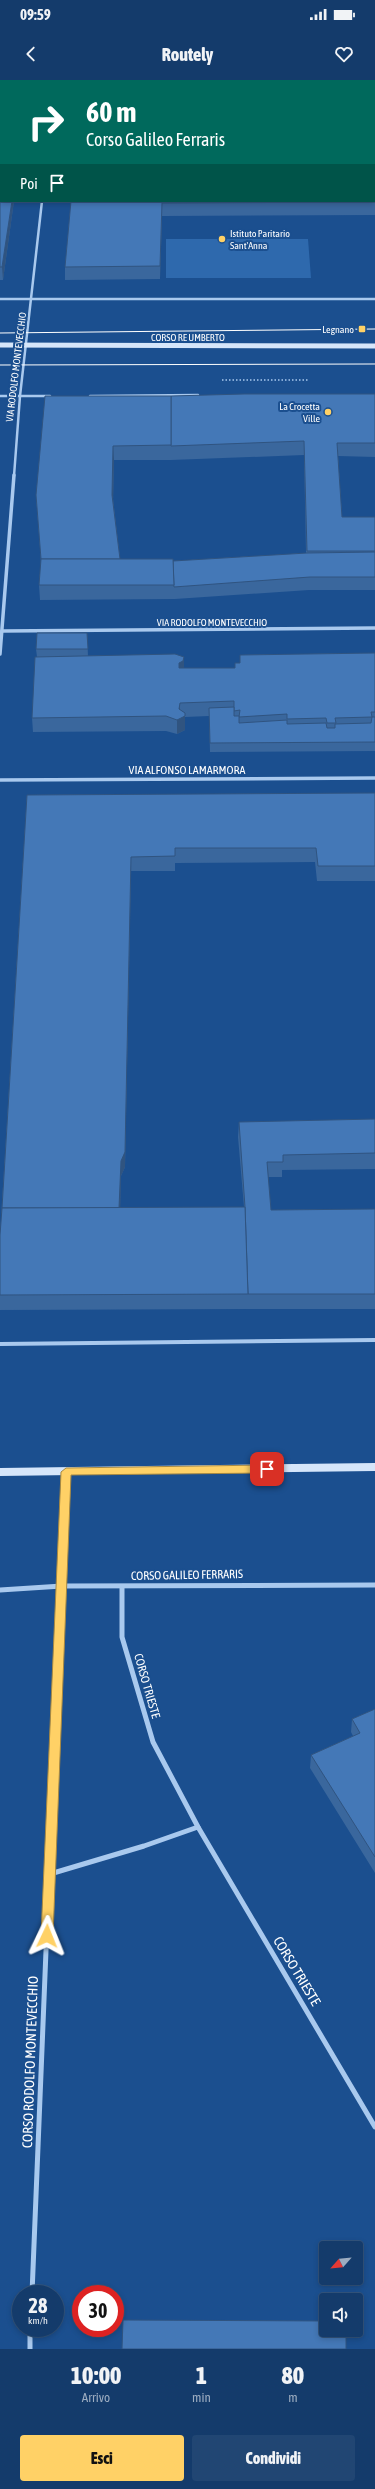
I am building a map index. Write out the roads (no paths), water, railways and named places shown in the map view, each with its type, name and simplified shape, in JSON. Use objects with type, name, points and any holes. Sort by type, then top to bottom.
[{"type":"main road","name":"CORSO RE UMBERTO","points":[[0,345],[375,346]]},
{"type":"main road","points":[[0,1472],[375,1467]]},
{"type":"street","name":"VIA RODOLFO MONTEVECCHIO","points":[[0,654],[20,396],[27,345],[42,202]]},
{"type":"street","points":[[0,299],[375,299]]},
{"type":"street","points":[[83,396],[202,395]]},
{"type":"street","points":[[0,396],[52,396]]},
{"type":"street","name":"VIA RODOLFO MONTEVECCHIO","points":[[2,631],[375,628]]},
{"type":"street","name":"VIA ALFONSO LAMARMORA","points":[[0,780],[375,778]]},
{"type":"street","points":[[0,1344],[375,1340]]},
{"type":"street","name":"CORSO RODOLFO MONTEVECCHIO","points":[[32,2285],[66,1472]]},
{"type":"street","name":"CORSO GALILEO FERRARIS","points":[[0,1590],[62,1586],[122,1588],[375,1585]]},
{"type":"street","name":"CORSO TRIESTE","points":[[122,1588],[122,1637],[153,1742],[198,1827],[375,2127]]},
{"type":"street","points":[[50,1874],[144,1846],[198,1827]]},
{"type":"street","points":[[30,2337],[30,2349]]},
{"type":"tram line","points":[[0,333],[375,329]]},
{"type":"tram line","points":[[0,365],[375,364]]},
{"type":"place","name":"Istituto Paritario Sant'Anna","points":[[222,239]]},
{"type":"place","name":"Legnano","points":[[362,329]]},
{"type":"place","name":"La Crocetta Ville","points":[[328,412]]}]
